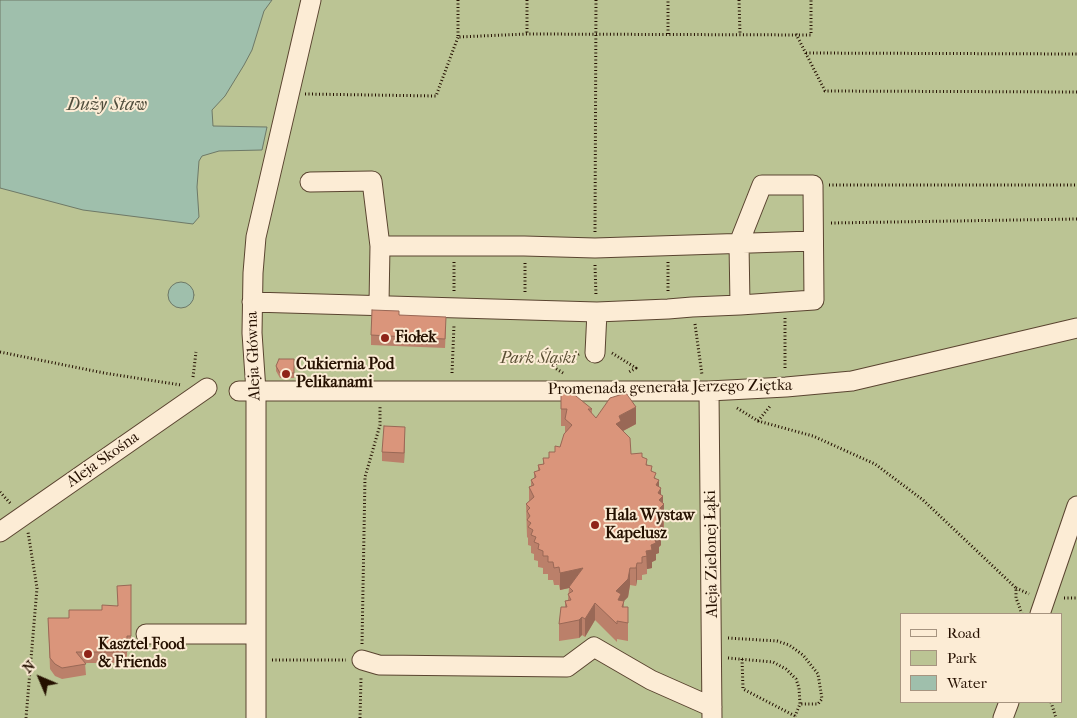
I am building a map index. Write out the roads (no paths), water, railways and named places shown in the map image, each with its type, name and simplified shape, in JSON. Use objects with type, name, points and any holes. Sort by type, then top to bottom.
[{"type":"street","name":"Aleja Główna","points":[[256,718],[256,634],[246,333],[252,302],[246,272],[287,109],[311,0]]},
{"type":"street","points":[[310,182],[372,181],[380,246],[379,304]]},
{"type":"street","points":[[252,302],[379,304],[597,312],[668,309],[692,307],[740,305],[814,300],[813,185],[762,185],[739,243],[740,305]]},
{"type":"street","points":[[380,246],[524,246],[595,240],[668,245],[739,243],[813,232]]},
{"type":"street","points":[[595,350],[597,312]]},
{"type":"street","name":"Promenada generała Jerzego Ziętka","points":[[248,391],[707,391],[786,387],[852,380],[1077,328]]},
{"type":"street","name":"Aleja Skośna","points":[[0,532],[199,387]]},
{"type":"street","name":"Aleja Zielonej Łąki","points":[[707,391],[718,657],[712,713]]},
{"type":"street","points":[[1040,613],[1077,506]]},
{"type":"street","points":[[146,634],[256,634]]},
{"type":"street","points":[[362,660],[379,665],[567,667],[594,647],[712,713]]},
{"type":"street","points":[[1003,718],[1009,703]]},
{"type":"water","name":"Duży Staw","points":[[0,0],[272,0],[264,11],[252,50],[244,65],[225,96],[212,110],[213,126],[267,127],[262,150],[219,151],[202,156],[199,161],[197,187],[199,217],[193,224],[83,210],[0,188]]},
{"type":"water","points":[[181,282],[190,286],[194,295],[190,304],[181,308],[172,304],[168,295],[172,286]]},
{"type":"place","name":"Fiołek","points":[[385,338]]},
{"type":"place","name":"Cukiernia Pod Pelikanami","points":[[286,374]]},
{"type":"place","name":"Hala Wystaw Kapelusz","points":[[595,525]]},
{"type":"place","name":"Kasztel Food & Friends","points":[[88,654]]},
{"type":"park label","name":"Park Śląski","points":[[538,359]]}]
